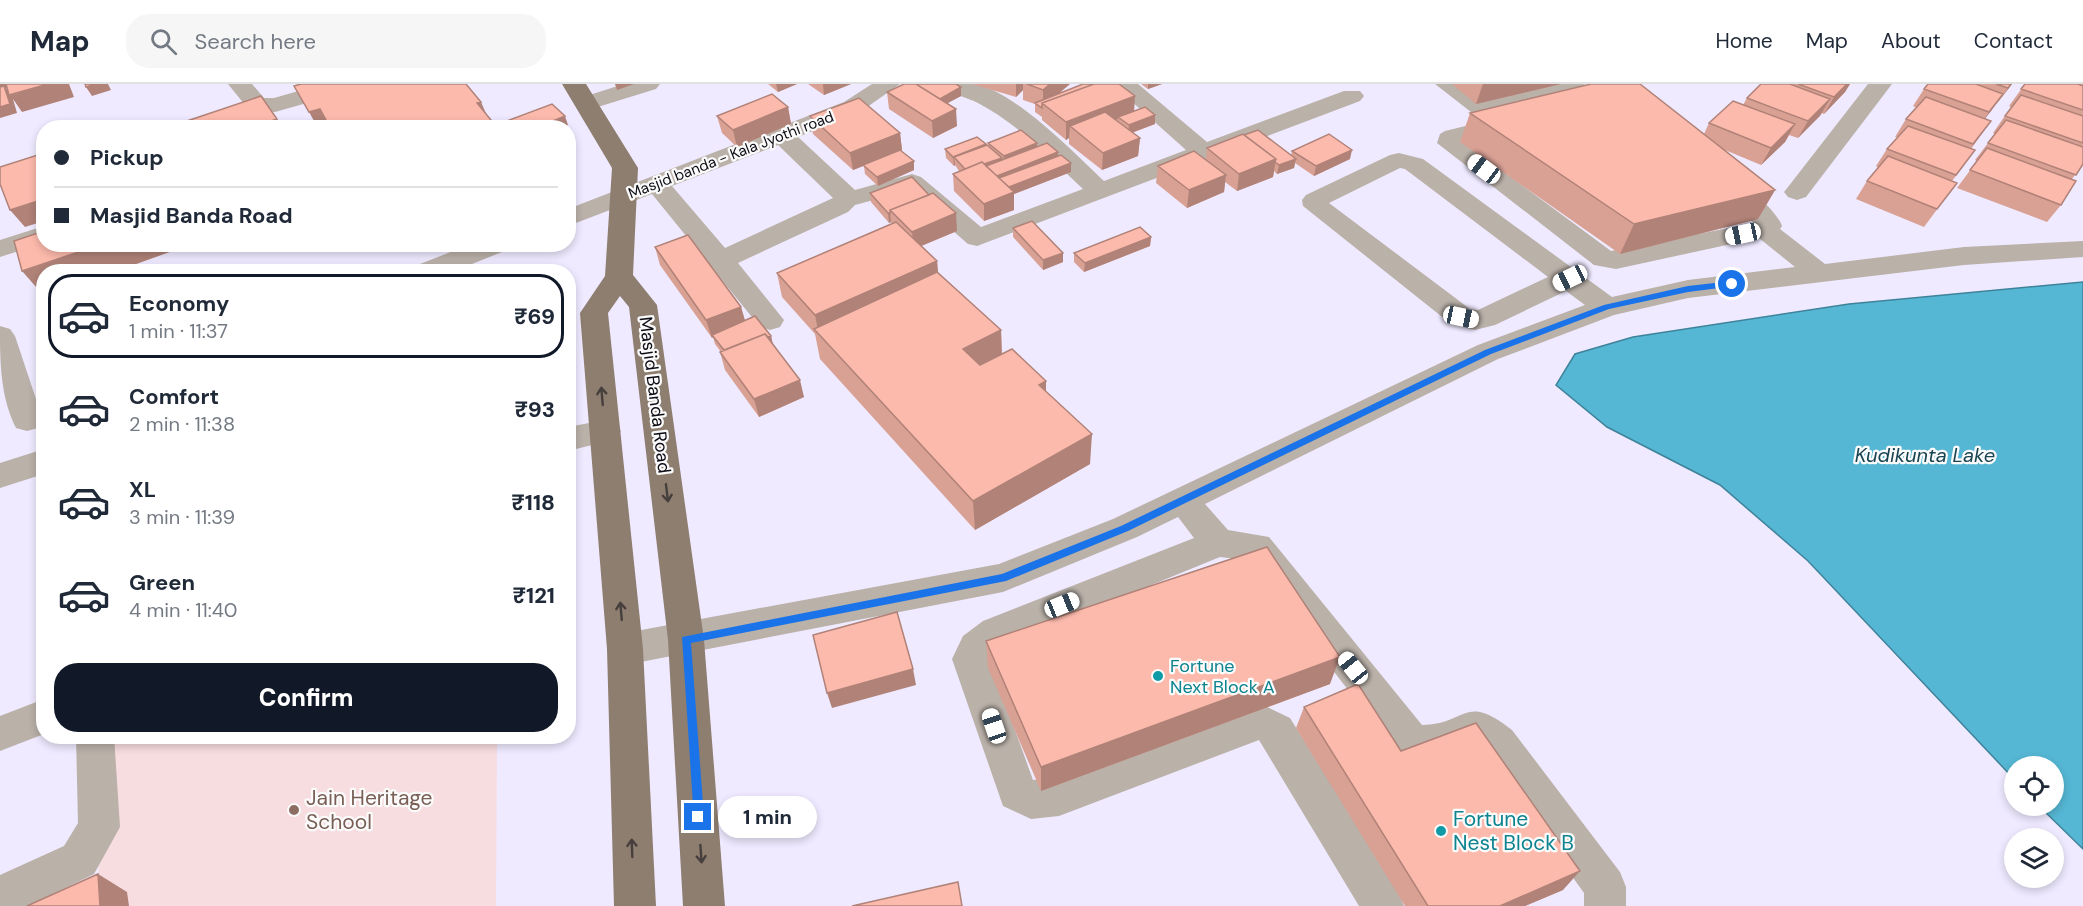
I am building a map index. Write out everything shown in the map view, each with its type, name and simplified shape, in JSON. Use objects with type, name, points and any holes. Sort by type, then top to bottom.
[{"type":"main road","points":[[581,93],[625,168],[619,277],[594,313],[625,649],[635,906]]},
{"type":"main road","name":"Masjid Banda Road","points":[[619,277],[643,304],[686,640],[704,906]]},
{"type":"street","points":[[240,84],[256,105],[275,105],[348,84]]},
{"type":"street","points":[[581,93],[648,84]]},
{"type":"street","name":"Masjid banda - Kala Jyothi road","points":[[576,215],[852,107],[888,84]]},
{"type":"street","points":[[953,84],[994,100],[1019,117],[1100,191]]},
{"type":"street","points":[[1124,84],[1202,151]]},
{"type":"street","points":[[722,260],[838,206],[846,200],[912,182],[977,238],[1352,96],[1329,84]]},
{"type":"street","points":[[1447,84],[1479,106],[1582,92]]},
{"type":"street","points":[[1797,192],[1880,84]]},
{"type":"street","points":[[1582,92],[1454,136],[1449,139],[1449,143],[1609,260],[1764,229],[1769,225],[1767,220],[1706,168]]},
{"type":"street","points":[[782,135],[845,194],[846,200]]},
{"type":"street","points":[[1570,278],[1485,318],[1475,320],[1461,317],[1316,206],[1315,200],[1387,164],[1399,160],[1413,164],[1570,278],[1607,307]]},
{"type":"street","points":[[657,183],[770,321]]},
{"type":"street","points":[[1764,229],[1818,273]]},
{"type":"street","points":[[0,249],[36,237]]},
{"type":"street","points":[[625,649],[686,640],[1003,578],[1125,528],[1488,352],[1607,307],[1688,289],[1964,255],[2083,249]]},
{"type":"street","points":[[446,264],[476,252]]},
{"type":"street","points":[[0,336],[24,421]]},
{"type":"street","points":[[576,437],[605,430]]},
{"type":"street","points":[[0,476],[36,464]]},
{"type":"street","points":[[1184,500],[1218,543]]},
{"type":"street","points":[[1383,906],[1276,730],[1265,723],[1253,723],[1059,797],[1031,800],[1017,793],[970,659],[976,647],[996,632],[1218,543],[1257,547],[1408,737],[1420,744],[1479,728],[1498,742],[1605,886],[1605,906]]},
{"type":"street","points":[[0,734],[36,719]]},
{"type":"street","points":[[0,897],[79,860],[99,828],[95,744]]},
{"type":"shaded area","name":"Jain Heritage School","points":[[85,744],[497,744],[496,906],[54,906],[100,884]]},
{"type":"water","name":"Kudikunta Lake","points":[[2083,282],[2083,849],[2049,816],[2064,816],[2064,756],[2004,756],[2004,768],[1808,561],[1720,485],[1607,427],[1556,385],[1575,354],[1633,337],[1849,304]]},
{"type":"building","points":[[6,84],[48,84],[9,95]]},
{"type":"building","points":[[301,84],[466,84],[481,102],[477,103],[491,120],[326,120],[320,109],[309,112],[294,86]]},
{"type":"building","points":[[904,84],[916,84],[956,109],[932,121],[887,92]]},
{"type":"building","points":[[916,84],[956,84],[961,87],[940,99]]},
{"type":"building","points":[[1027,84],[1050,84],[1043,90]]},
{"type":"building","points":[[1083,84],[1094,84],[1042,103],[1042,108],[1035,103]]},
{"type":"building","points":[[1094,84],[1119,84],[1135,96],[1066,122],[1042,103]]},
{"type":"building","points":[[1591,84],[1640,84],[1775,190],[1634,224],[1470,113]]},
{"type":"building","points":[[1761,84],[1790,84],[1830,99],[1808,121],[1747,98]]},
{"type":"building","points":[[1798,84],[1847,84],[1834,97]]},
{"type":"building","points":[[1928,84],[1976,84],[2003,94],[1989,112],[1924,89]]},
{"type":"building","points":[[1996,84],[2011,84],[2008,88]]},
{"type":"building","points":[[2025,84],[2078,84],[2083,86],[2083,110],[2021,89]]},
{"type":"building","points":[[4,86],[10,104],[0,107],[0,87]]},
{"type":"building","points":[[772,94],[788,107],[733,130],[717,116]]},
{"type":"building","points":[[2021,95],[2083,116],[2083,143],[2005,116]]},
{"type":"building","points":[[261,96],[277,119],[274,120],[190,120]]},
{"type":"building","points":[[1926,97],[1991,121],[1973,144],[1906,119]]},
{"type":"building","points":[[859,98],[900,133],[850,153],[810,116]]},
{"type":"building","points":[[1733,101],[1795,124],[1771,148],[1709,123]]},
{"type":"building","points":[[552,104],[565,116],[555,120],[509,120]]},
{"type":"building","points":[[1145,107],[1155,115],[1129,125],[1118,117]]},
{"type":"building","points":[[1105,112],[1140,138],[1103,153],[1070,126]]},
{"type":"building","points":[[2006,120],[2083,147],[2083,164],[2076,175],[1988,143]]},
{"type":"building","points":[[1908,126],[1975,150],[1956,175],[1887,149]]},
{"type":"building","points":[[1021,130],[1037,143],[1004,156],[988,143]]},
{"type":"building","points":[[1258,130],[1296,159],[1279,165],[1275,162],[1276,159],[1244,135]]},
{"type":"building","points":[[1243,134],[1276,159],[1239,174],[1207,148]]},
{"type":"building","points":[[1329,134],[1352,150],[1316,166],[1292,151]]},
{"type":"building","points":[[977,137],[986,144],[953,157],[945,149]]},
{"type":"building","points":[[1047,143],[1058,152],[997,176],[986,166]]},
{"type":"building","points":[[987,145],[1002,158],[984,164],[982,162],[965,169],[954,157]]},
{"type":"building","points":[[1987,148],[2076,181],[2061,205],[1970,170]]},
{"type":"building","points":[[900,150],[914,161],[877,177],[863,165]]},
{"type":"building","points":[[1194,151],[1226,175],[1189,190],[1158,166]]},
{"type":"building","points":[[1061,155],[1071,163],[1009,187],[999,178]]},
{"type":"building","points":[[36,156],[36,202],[10,210],[0,184],[0,167]]},
{"type":"building","points":[[1888,156],[1957,183],[1937,209],[1867,181]]},
{"type":"building","points":[[982,162],[1014,192],[984,204],[953,174]]},
{"type":"building","points":[[912,177],[929,195],[890,210],[890,213],[870,193]]},
{"type":"building","points":[[933,193],[956,213],[912,232],[890,210]]},
{"type":"building","points":[[1032,221],[1063,253],[1043,260],[1013,228]]},
{"type":"building","points":[[896,222],[937,261],[815,315],[777,273]]},
{"type":"building","points":[[1140,227],[1151,237],[1085,263],[1074,253]]},
{"type":"building","points":[[36,234],[36,252],[78,252],[43,264],[36,264],[36,266],[22,271],[14,241]]},
{"type":"building","points":[[688,235],[741,307],[706,320],[655,247]]},
{"type":"building","points":[[937,272],[1001,330],[963,349],[980,365],[1012,349],[1046,381],[1039,385],[1092,434],[973,501],[814,329]]},
{"type":"building","points":[[755,316],[771,336],[768,337],[765,334],[724,350],[712,335]]},
{"type":"building","points":[[765,334],[800,380],[754,399],[720,352]]},
{"type":"building","name":"Fortune Next Block A","points":[[1267,547],[1340,657],[1041,767],[986,641]]},
{"type":"building","points":[[897,612],[913,669],[827,693],[813,635]]},
{"type":"building","name":"Fortune Nest Block B","points":[[1358,684],[1401,751],[1476,723],[1580,871],[1500,906],[1428,906],[1304,707]]},
{"type":"building","points":[[98,874],[100,906],[27,906]]},
{"type":"building","points":[[958,882],[962,906],[852,906]]},
{"type":"place","name":"Fortune Next Block A","points":[[1158,676]]},
{"type":"place","name":"Jain Heritage School","points":[[294,810]]},
{"type":"place","name":"Fortune Nest Block B","points":[[1441,831]]},
{"type":"route","points":[[698,817],[686,640],[1003,578],[1125,528],[1488,352],[1607,307],[1688,289],[1732,284]]}]
